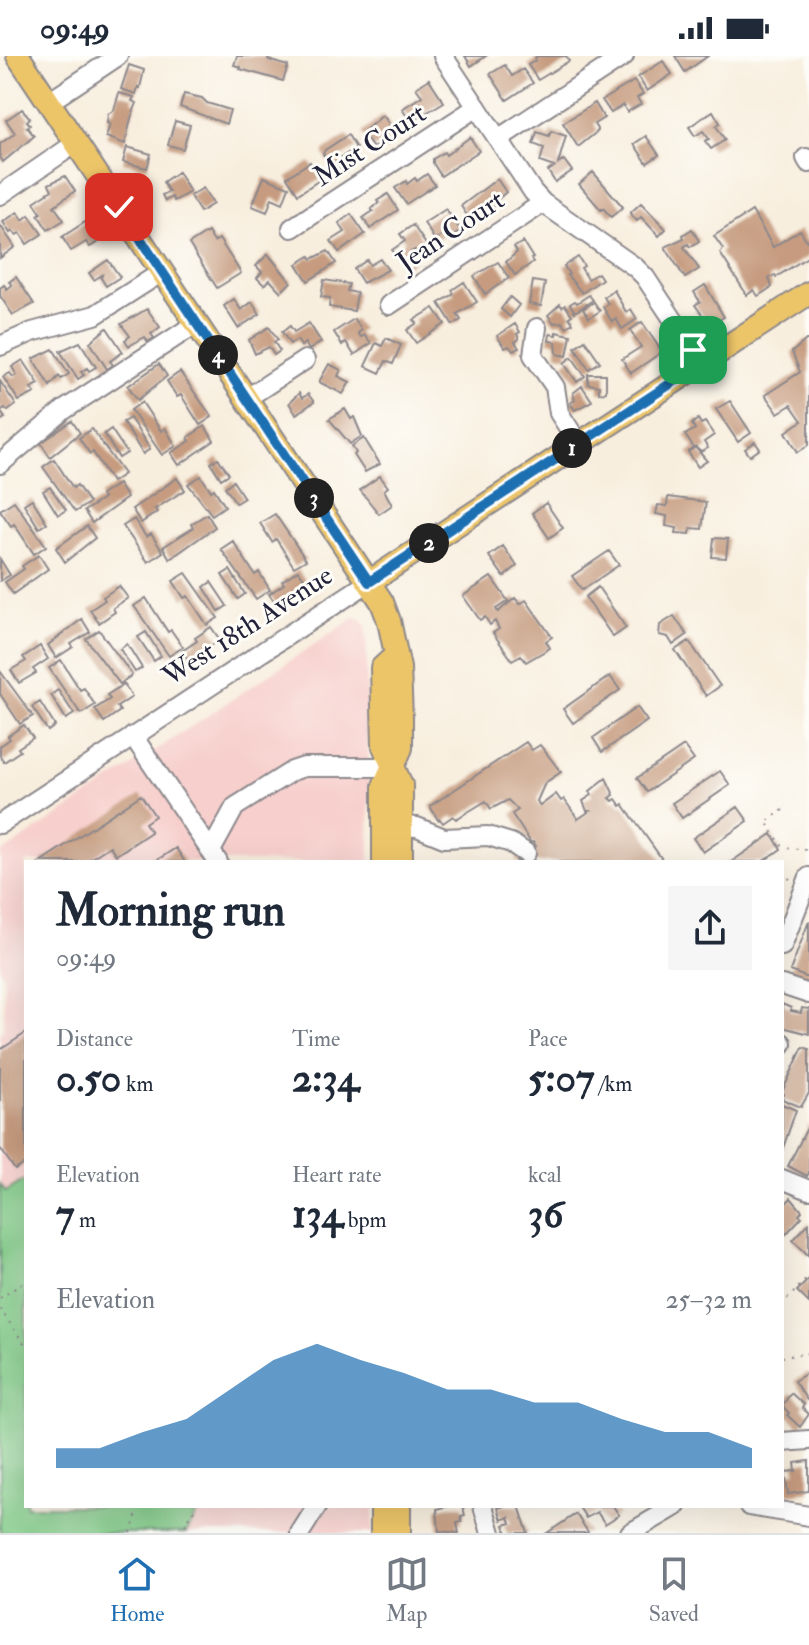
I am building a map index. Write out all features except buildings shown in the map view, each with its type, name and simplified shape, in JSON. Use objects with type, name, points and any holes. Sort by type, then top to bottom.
[{"type":"main road","points":[[18,56],[382,602],[395,656],[382,668],[384,746],[401,785],[401,860]]},
{"type":"main road","name":"West 18th Avenue","points":[[369,582],[809,293]]},
{"type":"main road","points":[[384,860],[384,786],[394,767]]},
{"type":"main road","points":[[382,1508],[382,1533]]},
{"type":"main road","points":[[399,1508],[399,1533]]},
{"type":"street","points":[[49,102],[118,56]]},
{"type":"street","points":[[443,56],[543,203],[645,277],[702,363]]},
{"type":"street","points":[[498,139],[624,56]]},
{"type":"street","name":"Mist Court","points":[[292,228],[477,107]]},
{"type":"street","points":[[0,195],[76,143]]},
{"type":"street","name":"Jean Court","points":[[389,305],[543,203]]},
{"type":"street","points":[[0,346],[32,332],[95,315],[162,272]]},
{"type":"street","points":[[0,464],[64,410],[197,323]]},
{"type":"street","points":[[537,328],[533,355],[555,387],[559,413],[579,444]]},
{"type":"street","points":[[247,398],[305,360]]},
{"type":"street","name":"West 18th Avenue","points":[[0,824],[369,582]]},
{"type":"street","points":[[133,736],[215,856]]},
{"type":"street","points":[[215,856],[235,807],[292,771],[304,767],[394,767]]},
{"type":"street","points":[[401,826],[417,827],[444,838],[477,835],[511,843],[526,853]]},
{"type":"street","points":[[784,941],[809,877]]},
{"type":"street","points":[[784,986],[809,994]]},
{"type":"street","points":[[784,1180],[809,1190]]},
{"type":"street","points":[[784,1442],[809,1440]]},
{"type":"street","points":[[300,1533],[316,1508]]},
{"type":"street","points":[[484,1508],[491,1533]]},
{"type":"street","points":[[630,1533],[673,1508]]},
{"type":"street","points":[[765,1508],[809,1516]]},
{"type":"path","points":[[783,810],[766,822],[783,847],[809,850]]},
{"type":"path","points":[[784,1303],[809,1276]]},
{"type":"path","points":[[0,1298],[24,1282]]},
{"type":"path","points":[[0,1309],[24,1343]]},
{"type":"path","points":[[784,1357],[809,1353]]},
{"type":"path","points":[[131,1533],[138,1508]]},
{"type":"path","points":[[183,1533],[187,1519],[196,1508]]},
{"type":"shaded area","points":[[354,618],[361,619],[366,626],[370,860],[24,860],[24,1180],[6,1192],[0,1184],[0,1033],[4,1030],[4,976],[0,968],[0,854]]},
{"type":"shaded area","points":[[200,1508],[373,1508],[373,1533],[186,1533]]},
{"type":"green space","points":[[24,1180],[24,1508],[200,1508],[186,1533],[0,1533],[0,1184],[6,1192]]},
{"type":"route","points":[[119,207],[369,582],[702,363],[693,350]]}]
